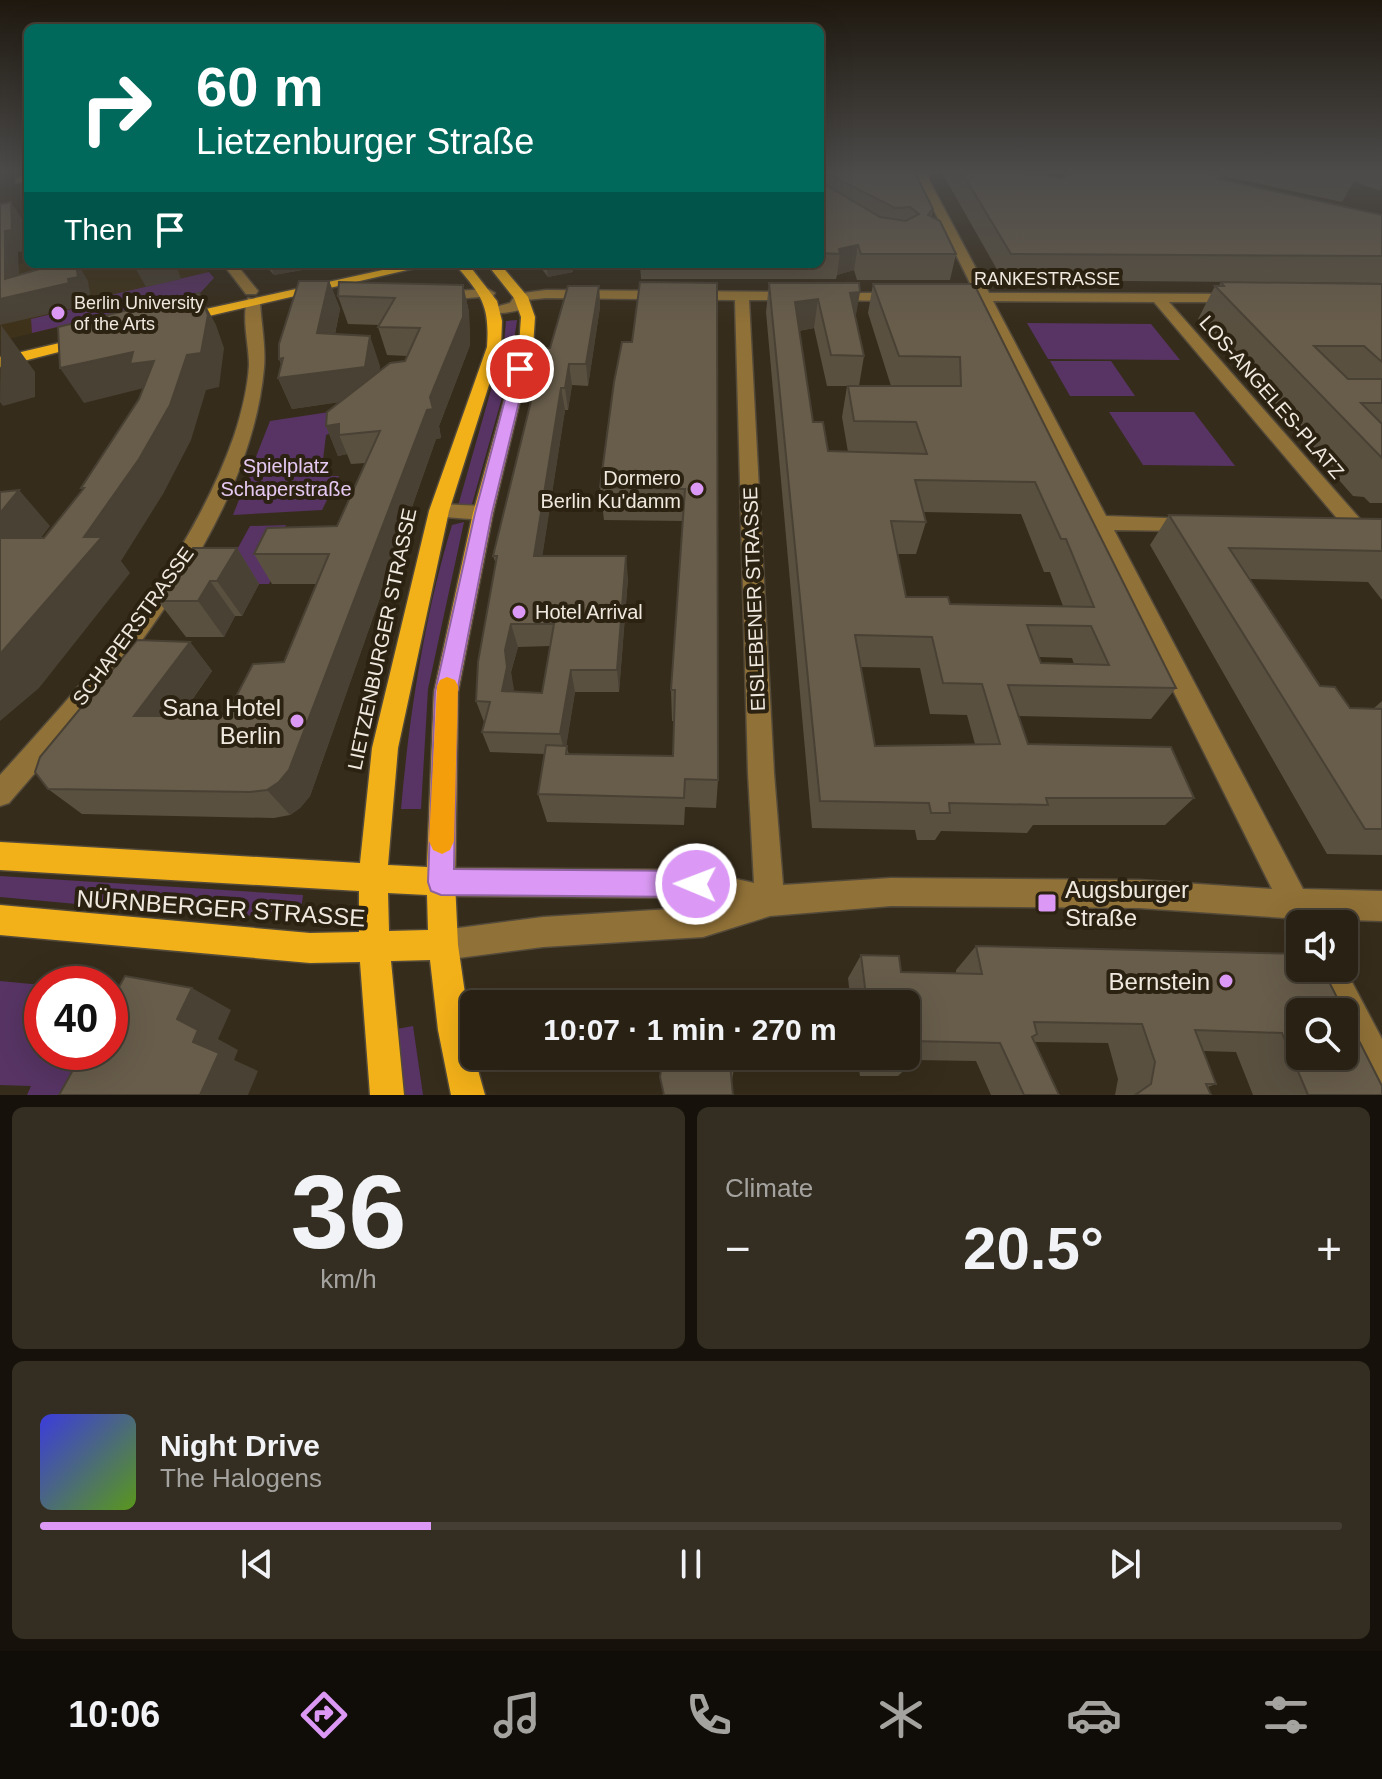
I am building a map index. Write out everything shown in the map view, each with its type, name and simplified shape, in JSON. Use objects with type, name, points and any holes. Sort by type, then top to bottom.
[{"type":"main road","points":[[170,316],[365,268]]},
{"type":"main road","points":[[252,296],[323,286],[408,268]]},
{"type":"main road","name":"LIETZENBURGER STRASSE","points":[[387,1095],[373,948],[373,880],[385,748],[439,511],[494,347],[495,309],[488,293],[465,268]]},
{"type":"main road","points":[[468,1095],[454,1030],[443,945],[441,882],[446,692],[483,513],[526,347],[528,317],[521,297],[496,268]]},
{"type":"main road","points":[[0,352],[97,333],[0,362]]},
{"type":"main road","name":"NÜRNBERGER STRASSE","points":[[0,856],[441,882]]},
{"type":"main road","name":"NÜRNBERGER STRASSE","points":[[0,920],[310,948],[443,945]]},
{"type":"street","points":[[948,222],[1298,910]]},
{"type":"street","points":[[939,239],[957,239]]},
{"type":"street","name":"SCHAPERSTRASSE","points":[[0,794],[49,739],[147,613],[177,570],[219,494],[248,426],[258,376],[260,337],[252,296],[232,268]]},
{"type":"street","points":[[323,286],[329,295],[357,295]]},
{"type":"street","points":[[431,296],[471,297],[488,293]]},
{"type":"street","name":"RANKESTRASSE","points":[[521,297],[546,294],[1243,298]]},
{"type":"street","name":"EISLEBENER STRASSE","points":[[742,296],[760,758],[770,901]]},
{"type":"street","points":[[495,309],[515,307],[521,297]]},
{"type":"street","name":"LOS-ANGELES-PLATZ","points":[[1158,298],[1361,526],[1326,525]]},
{"type":"street","points":[[439,511],[483,513]]},
{"type":"street","points":[[1100,523],[1206,524]]},
{"type":"street","name":"NÜRNBERGER STRASSE","points":[[441,882],[696,884],[770,901]]},
{"type":"street","name":"NÜRNBERGER STRASSE","points":[[443,945],[511,935],[703,922],[770,901],[907,892],[1139,894],[1286,912]]},
{"type":"street","name":"NÜRNBERGER STRASSE","points":[[1341,910],[1382,906]]},
{"type":"street","points":[[1335,982],[1382,1073]]},
{"type":"shaded area","name":"Berlin University of the Arts","points":[[24,263],[24,268],[205,268],[214,278],[200,293],[0,341],[0,268]]},
{"type":"green space","points":[[209,272],[214,278],[200,293],[32,333],[31,319],[85,306],[85,301]]},
{"type":"green space","points":[[517,320],[510,369],[472,504],[458,506],[504,344],[506,321]]},
{"type":"green space","points":[[1027,323],[1151,324],[1180,360],[1048,359]]},
{"type":"green space","points":[[1050,361],[1111,361],[1135,396],[1070,396]]},
{"type":"green space","name":"Spielplatz Schaperstraße","points":[[349,409],[348,426],[326,435],[321,476],[339,476],[322,510],[233,515],[270,421]]},
{"type":"green space","points":[[1109,412],[1194,412],[1235,466],[1143,465]]},
{"type":"green space","points":[[464,522],[428,689],[421,809],[401,809],[426,629],[452,525]]},
{"type":"green space","points":[[286,525],[283,532],[294,532],[269,584],[218,584],[250,526]]},
{"type":"green space","points":[[0,876],[303,895],[300,918],[142,910],[0,897]]},
{"type":"green space","points":[[0,981],[24,983],[24,1070],[79,1070],[66,1095],[27,1095],[31,1086],[0,1085]]},
{"type":"green space","points":[[413,1026],[423,1095],[404,1095],[397,1029]]},
{"type":"building","points":[[0,222],[12,222],[12,230],[5,231],[5,279],[43,268],[77,268],[78,277],[68,279],[69,283],[0,299]]},
{"type":"building","points":[[824,222],[941,222],[956,254],[861,254],[858,245],[839,249],[840,254],[824,253]]},
{"type":"building","points":[[992,222],[1382,222],[1382,256],[1011,254]]},
{"type":"building","points":[[299,281],[329,281],[317,333],[370,336],[365,367],[278,378],[283,358],[279,359],[279,344]]},
{"type":"building","points":[[339,282],[463,285],[463,317],[430,397],[433,409],[427,410],[289,770],[267,790],[250,792],[48,789],[35,772],[40,757],[137,640],[190,642],[134,716],[226,716],[253,664],[284,662],[329,554],[254,554],[267,528],[337,526],[380,431],[339,435],[339,424],[326,426],[327,412],[390,363],[405,361],[420,328],[378,327],[395,298],[338,296]]},
{"type":"building","points":[[640,282],[717,283],[718,780],[685,779],[684,798],[538,794],[546,745],[567,746],[566,754],[673,756],[675,690],[671,690],[685,489],[600,487],[614,382],[622,342],[632,342]]},
{"type":"building","points":[[1221,282],[1382,284],[1382,362],[1364,346],[1314,346],[1348,379],[1382,379],[1382,403],[1361,403],[1382,424],[1382,458],[1215,286],[1224,286]]},
{"type":"building","points":[[769,283],[859,283],[860,292],[850,293],[864,356],[831,355],[818,299],[795,302],[813,422],[823,422],[828,451],[927,454],[916,422],[854,421],[848,386],[961,386],[960,357],[899,356],[873,284],[974,284],[1176,688],[1008,685],[1028,744],[1171,747],[1194,798],[1046,798],[1048,805],[949,803],[950,813],[931,813],[929,803],[820,801]],"holes":[[[915,480],[1035,482],[1061,539],[1066,539],[1094,607],[950,604],[948,597],[906,597],[891,521],[926,522]],[[1027,625],[1091,626],[1109,665],[1041,663]],[[855,635],[932,637],[943,683],[982,684],[1000,744],[875,746]]]},
{"type":"building","points":[[568,286],[599,286],[586,364],[569,364],[565,388],[561,388],[534,556],[626,556],[617,670],[571,670],[560,734],[482,732],[490,702],[476,701],[478,662],[497,556],[493,556],[544,348],[550,348]],"holes":[[[511,624],[554,624],[542,693],[502,691],[507,667],[505,650]]]},
{"type":"building","points":[[199,293],[208,315],[201,353],[187,355],[170,405],[139,459],[84,537],[102,537],[0,654],[0,538],[44,538],[84,488],[81,488],[139,399],[154,361],[130,364],[133,352],[60,368],[58,327]]},
{"type":"building","points":[[19,490],[0,513],[0,492]]},
{"type":"building","points":[[1169,515],[1382,519],[1382,551],[1229,548],[1320,686],[1335,687],[1350,708],[1382,709],[1382,829],[1365,829]]},
{"type":"building","points":[[193,548],[237,548],[217,581],[210,581],[198,601],[158,601]]},
{"type":"building","points":[[976,946],[1286,954],[1286,982],[1329,982],[1337,998],[1286,998],[1286,1043],[1282,1033],[1195,1030],[1216,1084],[1206,1084],[1211,1095],[1135,1095],[1151,1084],[1155,1062],[1142,1024],[1034,1022],[1037,1034],[1032,1037],[1059,1095],[1024,1095],[1000,1043],[920,1041],[920,990],[865,990],[861,955],[899,956],[901,972],[982,974]]},
{"type":"building","points":[[128,977],[192,988],[177,1019],[198,1030],[193,1042],[219,1053],[200,1095],[59,1095],[73,1070],[128,1070]]},
{"type":"building","points":[[1358,1039],[1382,1086],[1382,1095],[1308,1095],[1298,1070],[1358,1070]]},
{"type":"building","points":[[661,1070],[731,1070],[733,1095],[664,1095]]},
{"type":"slow traffic","points":[[442,841],[447,686]]},
{"type":"place","name":"Berlin University of the Arts","points":[[58,313]]},
{"type":"place","name":"Dormero Berlin Ku'damm","points":[[697,489]]},
{"type":"place","name":"Hotel Arrival","points":[[519,612]]},
{"type":"place","name":"Sana Hotel Berlin","points":[[297,721]]},
{"type":"place","name":"Augsburger Straße","points":[[1047,903]]},
{"type":"place","name":"Bernstein","points":[[1226,981]]},
{"type":"route","points":[[520,369],[483,513],[446,692],[441,882],[519,880],[696,884]]}]
